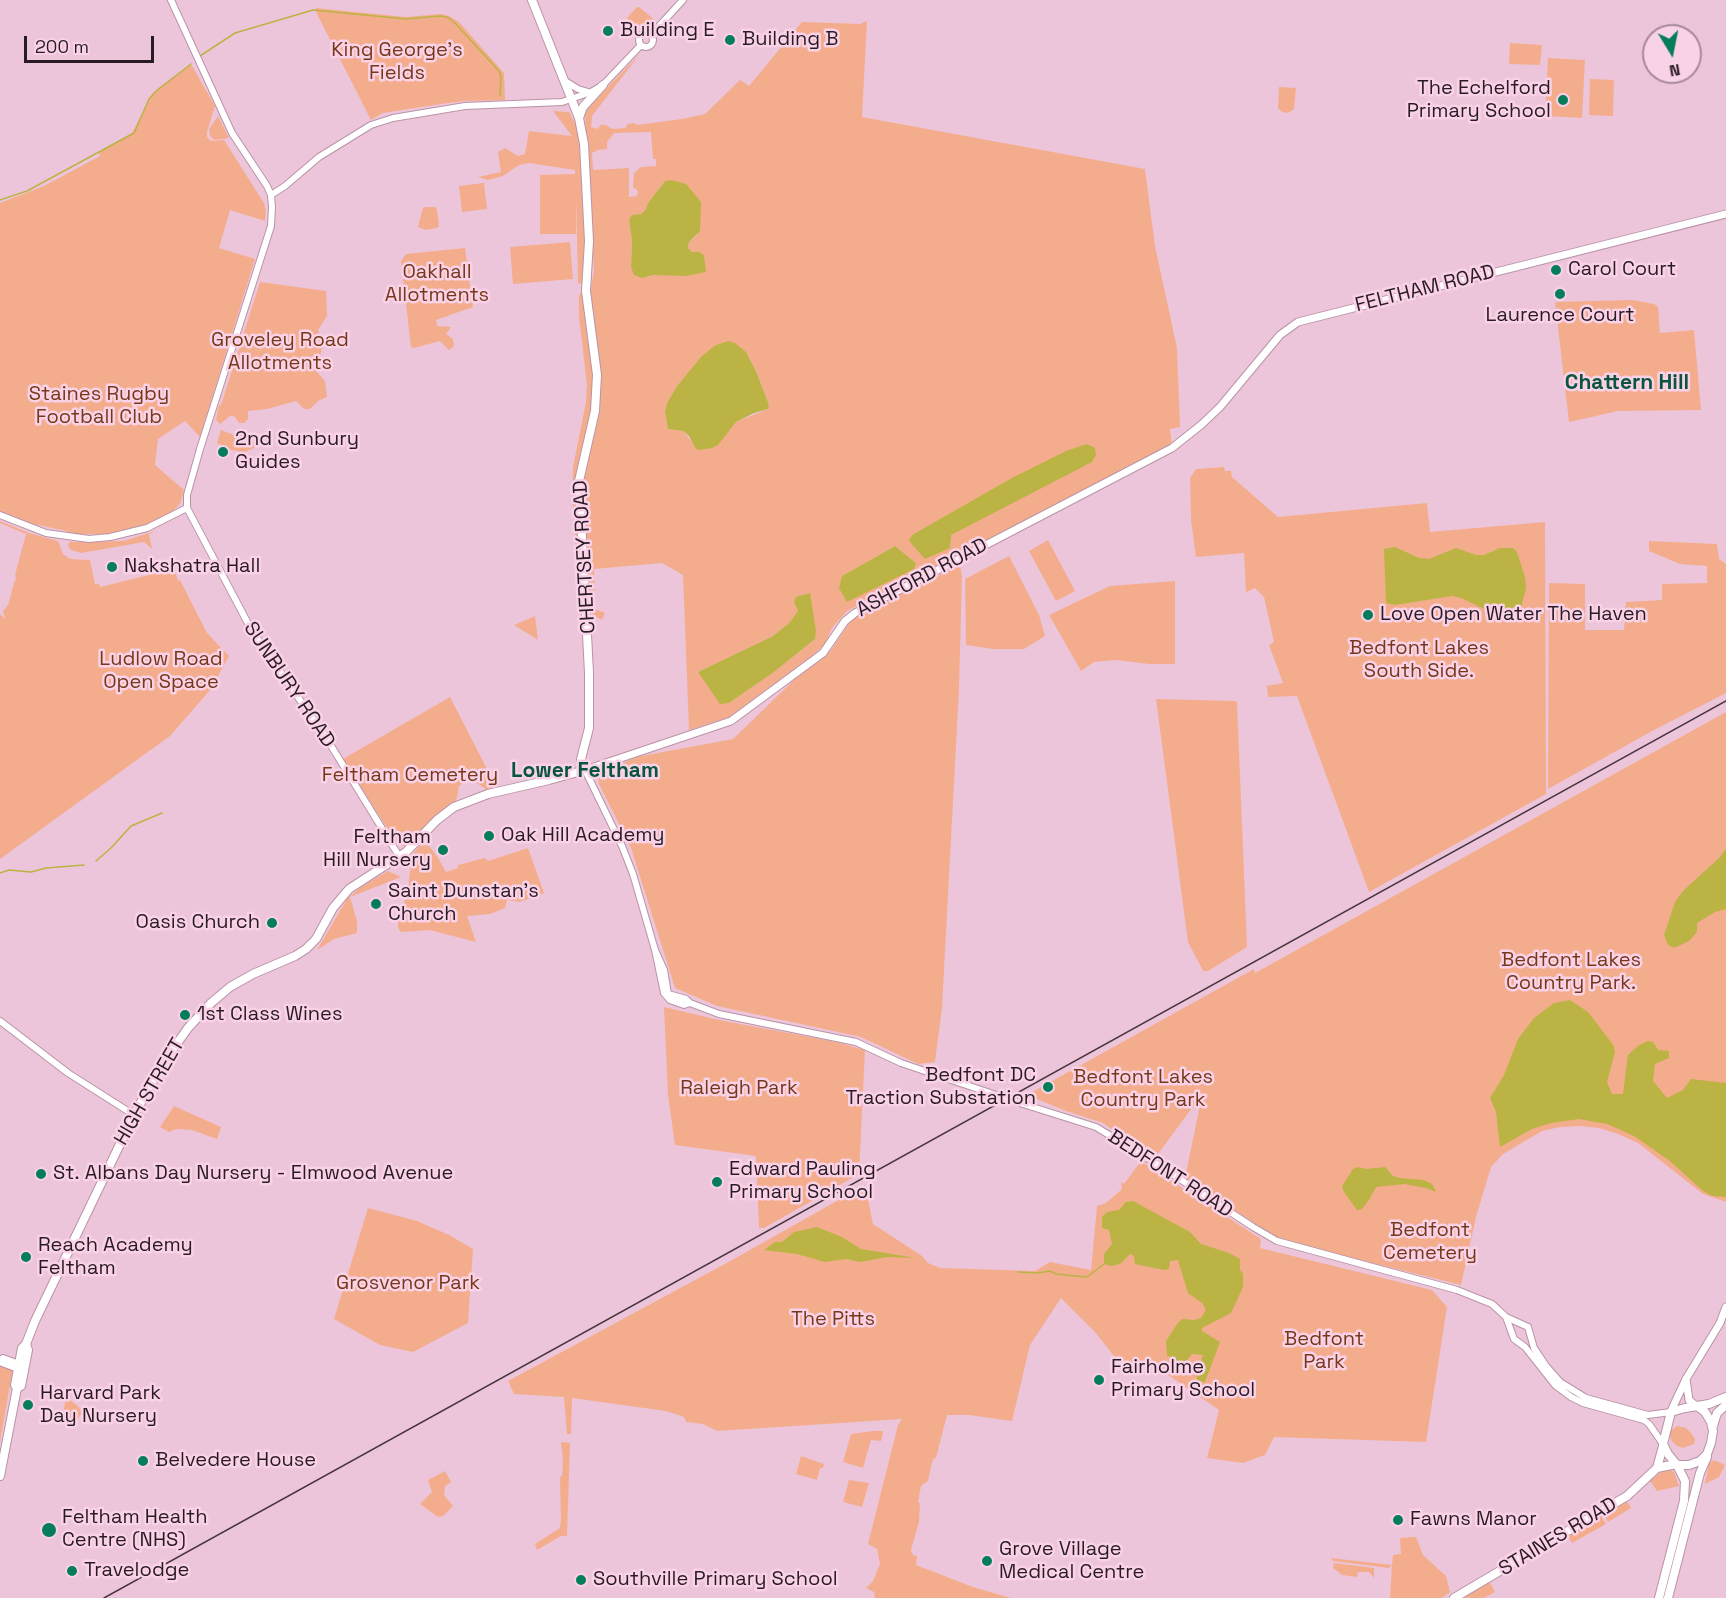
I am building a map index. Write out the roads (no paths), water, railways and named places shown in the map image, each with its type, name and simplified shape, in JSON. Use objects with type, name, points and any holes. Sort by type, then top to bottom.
[{"type":"highway","points":[[1659,1598],[1684,1500],[1685,1481],[1677,1464],[1663,1445],[1671,1411],[1716,1402],[1726,1397]]},
{"type":"highway","points":[[1696,1406],[1705,1412],[1713,1426]]},
{"type":"highway","points":[[1668,1598],[1700,1473],[1713,1437],[1713,1426],[1717,1413],[1726,1406]]},
{"type":"highway","points":[[1677,1464],[1697,1463],[1707,1454]]},
{"type":"main road","name":"CHERTSEY ROAD","points":[[532,0],[579,118],[584,144],[589,240],[586,291],[597,375],[595,411],[579,481],[589,673],[589,728],[581,759],[585,770]]},
{"type":"main road","points":[[579,118],[583,106],[603,85]]},
{"type":"main road","name":"FELTHAM ROAD","points":[[1172,448],[1202,425],[1220,407],[1280,334],[1304,319],[1726,214]]},
{"type":"main road","name":"ASHFORD ROAD","points":[[399,856],[408,851],[446,812],[462,803],[488,794],[585,770],[731,721],[823,653],[845,621],[855,613],[1172,448]]},
{"type":"main road","name":"HIGH STREET","points":[[0,1476],[17,1388],[21,1386],[21,1367],[28,1350],[26,1344],[35,1321],[134,1115],[161,1066],[179,1039],[211,1003],[230,987],[252,974],[306,949],[316,939],[333,908],[349,889],[399,856]]},
{"type":"main road","points":[[1671,1411],[1686,1379],[1720,1323],[1726,1307]]},
{"type":"main road","points":[[1686,1379],[1689,1400],[1696,1406]]},
{"type":"main road","points":[[1663,1445],[1657,1468],[1677,1464]]},
{"type":"main road","name":"STAINES ROAD","points":[[1454,1598],[1627,1496],[1657,1468]]},
{"type":"street","points":[[0,515],[46,533],[89,538],[110,537],[147,528],[187,508],[186,500],[200,449],[271,226],[273,207],[271,195],[232,133],[171,0]]},
{"type":"street","points":[[271,195],[281,190],[320,157],[354,134],[382,120],[465,106],[545,105],[571,100],[591,92],[603,85],[641,45],[639,40],[641,35],[645,33],[651,35],[683,0]]},
{"type":"street","points":[[563,79],[578,90],[591,92]]},
{"type":"street","name":"SUNBURY ROAD","points":[[187,508],[252,631],[325,736],[399,856]]},
{"type":"street","name":"CHERTSEY ROAD","points":[[585,770],[624,849],[663,970],[669,997]]},
{"type":"street","name":"BEDFONT ROAD","points":[[669,997],[686,999],[690,1003],[719,1014],[856,1042],[901,1064],[1096,1127],[1277,1240],[1457,1290],[1492,1304],[1506,1317],[1528,1327],[1534,1348],[1546,1366],[1560,1382],[1581,1395],[1648,1415],[1671,1411]]},
{"type":"street","points":[[0,1021],[68,1073],[134,1115]]},
{"type":"street","points":[[1506,1317],[1514,1339],[1520,1342],[1555,1385],[1571,1397],[1595,1407],[1644,1420],[1663,1445]]},
{"type":"street","points":[[1512,1334],[1513,1328],[1519,1324]]},
{"type":"street","points":[[1520,1342],[1530,1336]]},
{"type":"street","points":[[0,1360],[21,1367]]},
{"type":"waterway","points":[[200,56],[235,33],[313,10],[406,19],[440,16],[447,17],[454,22],[499,71],[500,96]]},
{"type":"waterway","points":[[0,200],[27,191],[134,133],[149,99],[191,64]]},
{"type":"waterway","points":[[96,861],[131,826],[162,813]]},
{"type":"waterway","points":[[0,873],[9,870],[31,872],[46,868],[84,865]]},
{"type":"waterway","points":[[1018,1272],[1050,1271],[1056,1274],[1087,1277],[1104,1264]]},
{"type":"railway","points":[[104,1598],[1726,701]]},
{"type":"place","name":"Building E","points":[[608,31]]},
{"type":"place","name":"Building B","points":[[730,40]]},
{"type":"place","name":"The Echelford Primary School","points":[[1563,100]]},
{"type":"place","name":"Carol Court","points":[[1556,270]]},
{"type":"place","name":"Laurence Court","points":[[1560,294]]},
{"type":"place","name":"2nd Sunbury Guides","points":[[223,452]]},
{"type":"place","name":"Nakshatra Hall","points":[[112,567]]},
{"type":"place","name":"Love Open Water The Haven","points":[[1368,615]]},
{"type":"place","name":"Oak Hill Academy","points":[[489,836]]},
{"type":"place","name":"Feltham Hill Nursery","points":[[443,850]]},
{"type":"place","name":"Saint Dunstan's Church","points":[[376,904]]},
{"type":"place","name":"Oasis Church","points":[[272,923]]},
{"type":"place","name":"1st Class Wines","points":[[185,1015]]},
{"type":"place","name":"Bedfont DC Traction Substation","points":[[1048,1087]]},
{"type":"place","name":"St. Albans Day Nursery - Elmwood Avenue","points":[[41,1174]]},
{"type":"place","name":"Edward Pauling Primary School","points":[[717,1182]]},
{"type":"place","name":"Reach Academy Feltham","points":[[26,1257]]},
{"type":"place","name":"Fairholme Primary School","points":[[1099,1380]]},
{"type":"place","name":"Harvard Park Day Nursery","points":[[28,1405]]},
{"type":"place","name":"Belvedere House","points":[[143,1461]]},
{"type":"place","name":"Fawns Manor","points":[[1398,1520]]},
{"type":"place","name":"Feltham Health Centre (NHS)","points":[[49,1530]]},
{"type":"place","name":"Grove Village Medical Centre","points":[[987,1561]]},
{"type":"place","name":"Travelodge","points":[[72,1571]]},
{"type":"place","name":"Southville Primary School","points":[[581,1580]]},
{"type":"district","name":"Chattern Hill","points":[[1627,383]]},
{"type":"district","name":"Lower Feltham","points":[[585,771]]},
{"type":"park label","name":"King George’s Fields","points":[[397,62]]},
{"type":"park label","name":"Oakhall Allotments","points":[[437,284]]},
{"type":"park label","name":"Groveley Road Allotments","points":[[280,352]]},
{"type":"park label","name":"Staines Rugby Football Club","points":[[99,406]]},
{"type":"park label","name":"Bedfont Lakes South Side.","points":[[1419,660]]},
{"type":"park label","name":"Ludlow Road Open Space","points":[[161,672]]},
{"type":"park label","name":"Feltham Cemetery","points":[[410,776]]},
{"type":"park label","name":"Bedfont Lakes Country Park.","points":[[1571,972]]},
{"type":"park label","name":"Raleigh Park","points":[[739,1089]]},
{"type":"park label","name":"Bedfont Lakes Country Park","points":[[1143,1090]]},
{"type":"park label","name":"Bedfont Cemetery","points":[[1430,1242]]},
{"type":"park label","name":"Grosvenor Park","points":[[408,1284]]},
{"type":"park label","name":"The Pitts","points":[[833,1320]]},
{"type":"park label","name":"Bedfont Park","points":[[1324,1352]]}]
